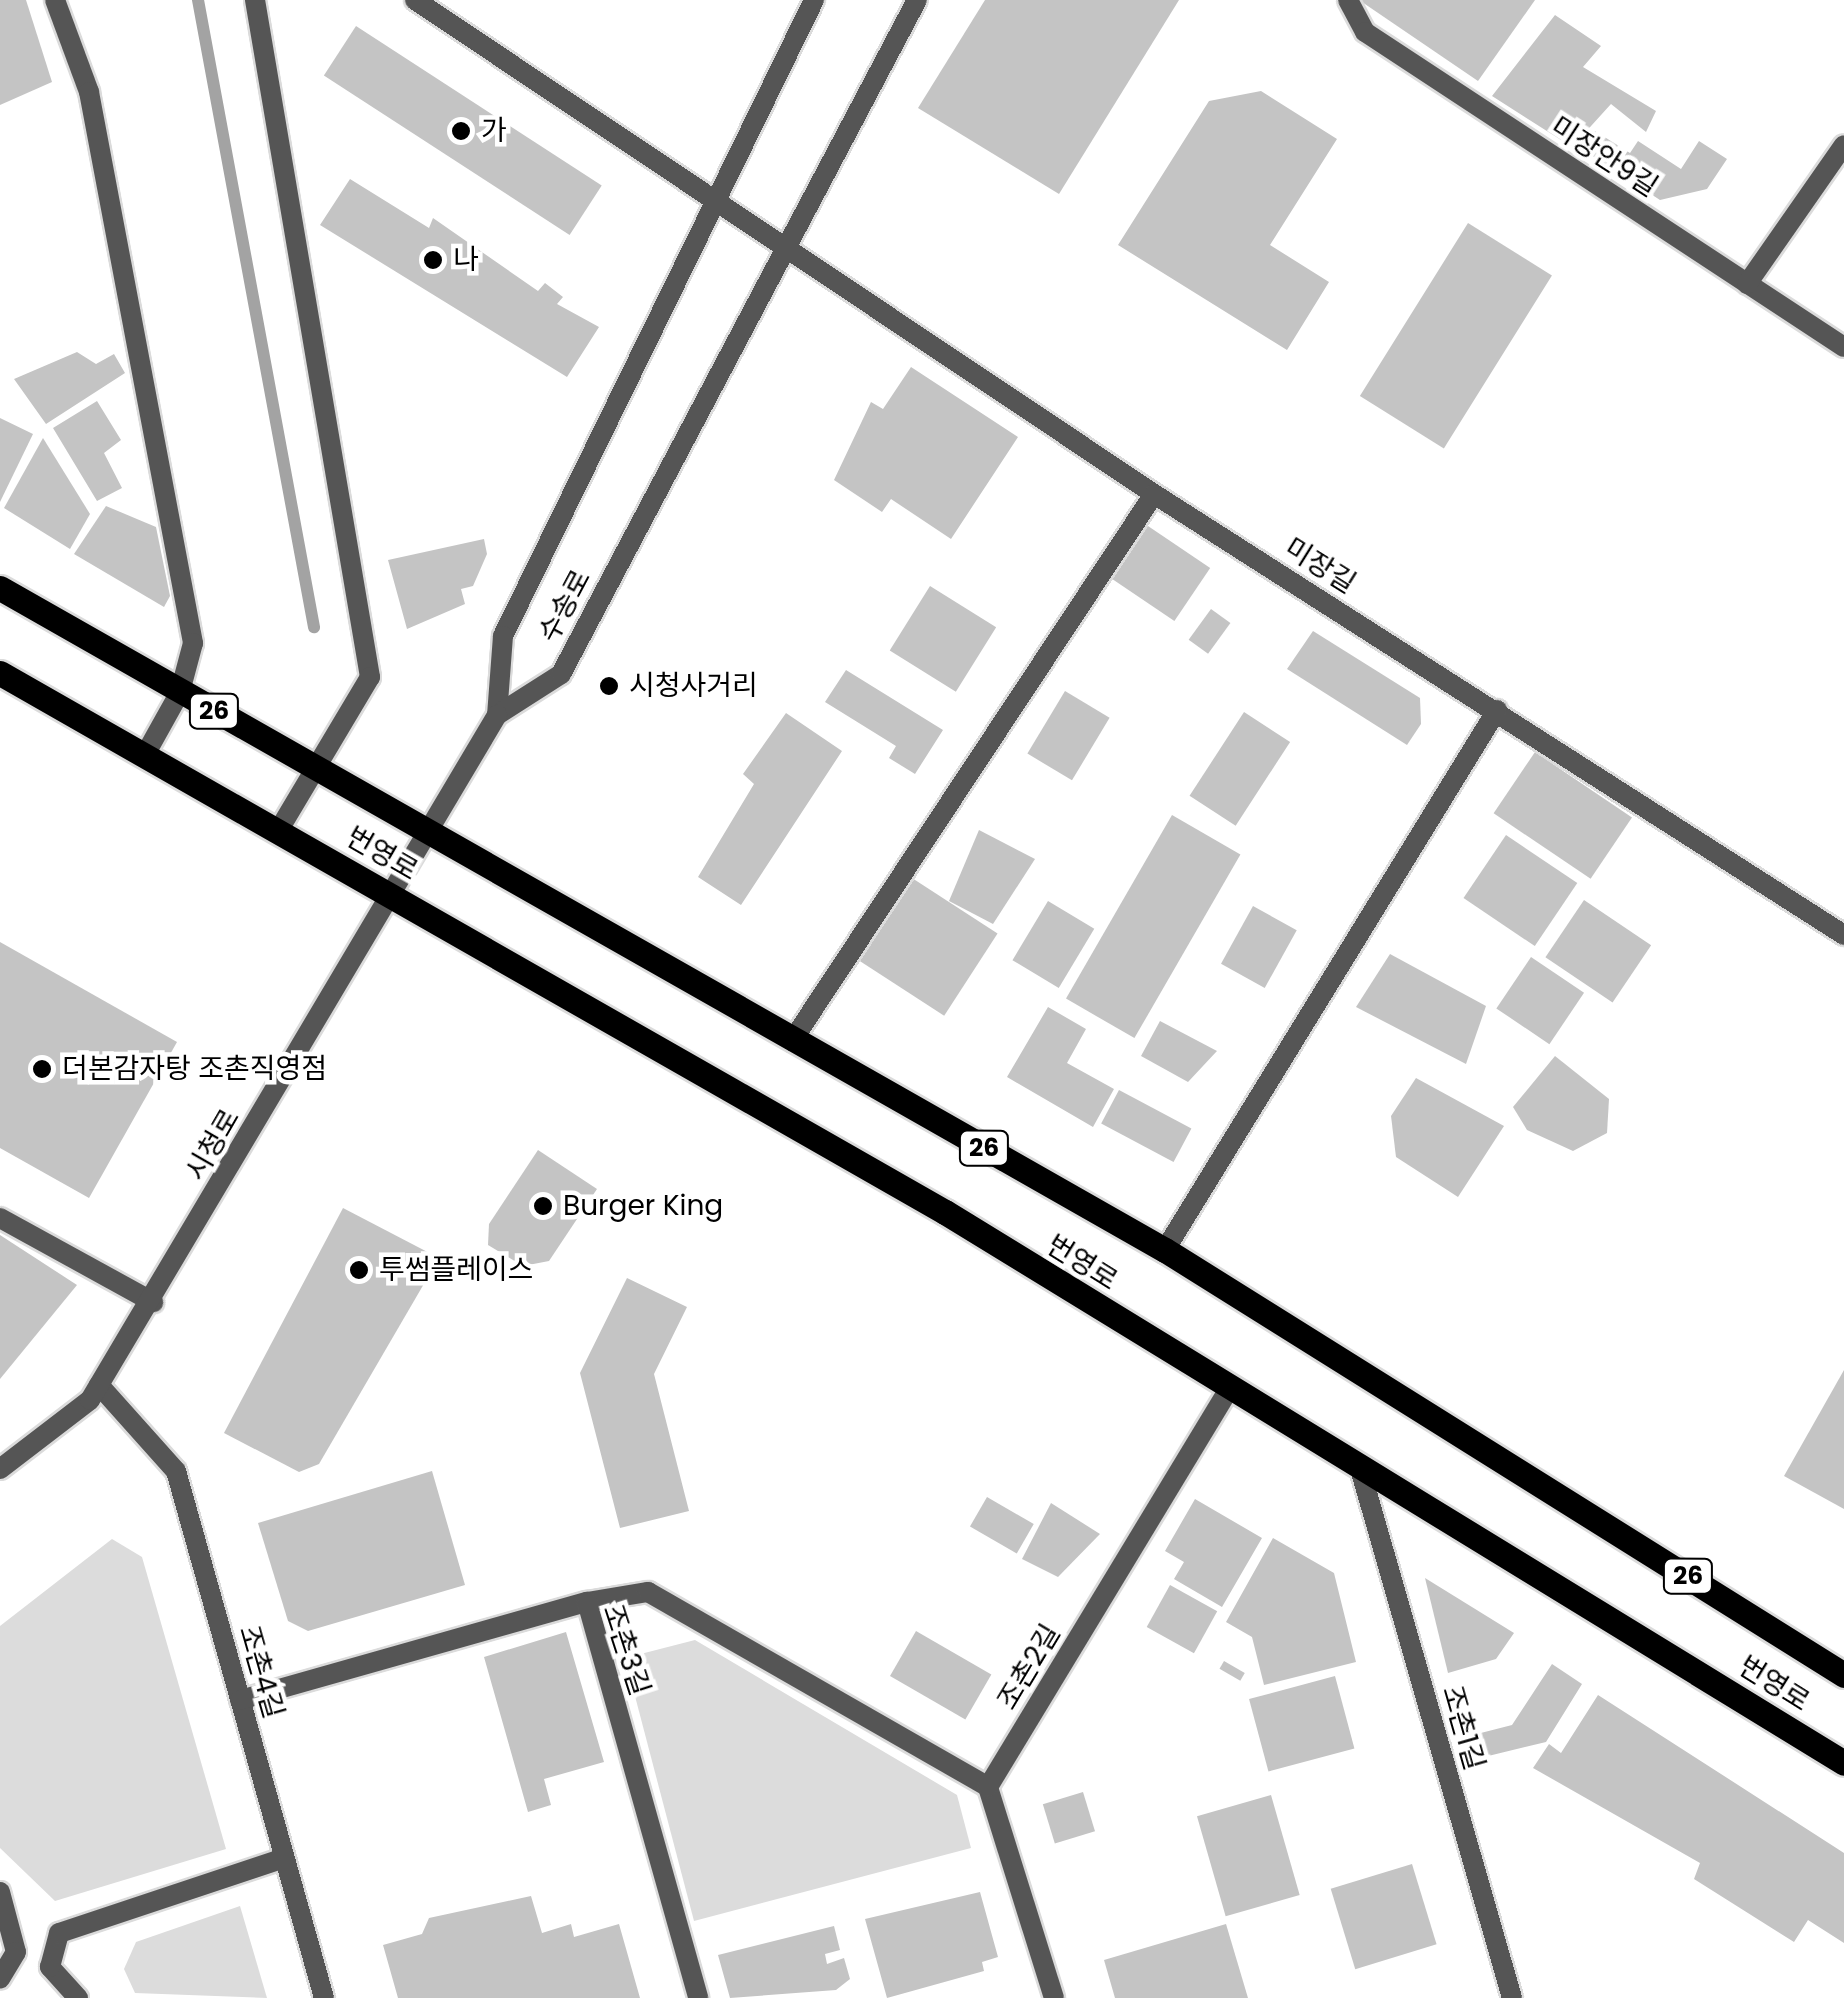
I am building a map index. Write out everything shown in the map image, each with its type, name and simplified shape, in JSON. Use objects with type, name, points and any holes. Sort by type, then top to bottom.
[{"type":"main road","name":"번영로","points":[[0,588],[1166,1250],[1844,1674]]},
{"type":"main road","name":"번영로","points":[[0,673],[280,828],[1231,1386],[1361,1472],[1844,1763]]},
{"type":"street","points":[[55,0],[89,92],[193,643],[180,692],[145,756]]},
{"type":"street","points":[[255,0],[370,676],[280,828]]},
{"type":"street","points":[[415,0],[779,243]]},
{"type":"street","name":"수송로","points":[[497,715],[503,636],[814,0]]},
{"type":"street","name":"수송로","points":[[497,715],[560,674],[779,243],[918,0]]},
{"type":"street","name":"미장안9길","points":[[1348,0],[1364,32],[1844,347]]},
{"type":"street","points":[[1748,284],[1844,145]]},
{"type":"street","name":"미장길","points":[[779,243],[1154,494],[1844,935]]},
{"type":"street","points":[[792,1041],[1154,494]]},
{"type":"street","points":[[1166,1250],[1497,710]]},
{"type":"street","name":"시청로","points":[[0,1469],[100,1385],[153,1302],[497,715]]},
{"type":"street","points":[[0,1218],[153,1302]]},
{"type":"street","name":"조촌4길","points":[[100,1385],[176,1472],[324,1998]]},
{"type":"street","name":"조촌2길","points":[[988,1787],[1231,1386]]},
{"type":"street","name":"조촌1길","points":[[1361,1472],[1512,1998]]},
{"type":"street","points":[[587,1602],[648,1592],[988,1787],[1054,1998]]},
{"type":"street","name":"조촌3길","points":[[240,1700],[587,1602],[698,1998]]},
{"type":"street","points":[[50,1967],[59,1933],[284,1858]]},
{"type":"street","points":[[0,1892],[16,1952],[0,1979]]},
{"type":"street","points":[[16,1952],[50,1967],[78,1998]]},
{"type":"shaded area","points":[[112,1539],[142,1557],[226,1849],[55,1901],[0,1848],[0,1626]]},
{"type":"shaded area","points":[[695,1640],[957,1795],[971,1848],[694,1921],[625,1658]]},
{"type":"shaded area","points":[[240,1906],[267,1998],[135,1993],[124,1969],[136,1942]]},
{"type":"building","points":[[0,0],[26,0],[52,82],[0,105]]},
{"type":"building","points":[[985,0],[1179,0],[1059,194],[918,108]]},
{"type":"building","points":[[1359,0],[1535,0],[1478,81]]},
{"type":"building","points":[[1555,15],[1601,46],[1583,67],[1656,111],[1646,132],[1611,104],[1572,147],[1492,96]]},
{"type":"building","name":"가","points":[[356,26],[602,186],[570,235],[324,75]]},
{"type":"building","points":[[1261,91],[1337,139],[1270,245],[1329,282],[1287,350],[1118,245],[1209,101]]},
{"type":"building","points":[[1595,131],[1630,153],[1638,141],[1681,169],[1699,141],[1727,159],[1707,189],[1660,200],[1583,150]]},
{"type":"building","name":"나","points":[[350,179],[429,228],[433,218],[538,291],[545,283],[563,297],[557,304],[599,327],[567,377],[320,225]]},
{"type":"building","points":[[1468,223],[1552,275],[1444,448],[1360,396]]},
{"type":"building","points":[[77,352],[96,364],[114,354],[125,373],[46,424],[14,379]]},
{"type":"building","points":[[911,367],[1018,437],[951,539],[891,499],[882,512],[834,480],[871,402],[883,409]]},
{"type":"building","points":[[97,401],[121,440],[104,453],[122,488],[97,501],[53,428]]},
{"type":"building","points":[[0,418],[33,434],[0,502]]},
{"type":"building","points":[[43,438],[90,514],[70,549],[4,508]]},
{"type":"building","points":[[106,506],[156,527],[170,596],[164,607],[74,554]]},
{"type":"building","points":[[1148,526],[1210,568],[1174,621],[1112,579]]},
{"type":"building","points":[[484,539],[487,554],[473,586],[461,589],[465,604],[407,629],[388,560]]},
{"type":"building","points":[[930,586],[996,627],[956,692],[890,650]]},
{"type":"building","points":[[1211,609],[1230,623],[1208,654],[1189,640]]},
{"type":"building","points":[[1313,631],[1420,698],[1421,724],[1407,745],[1287,669]]},
{"type":"building","points":[[846,670],[943,730],[915,774],[889,758],[896,746],[825,702]]},
{"type":"building","points":[[1065,691],[1110,718],[1072,780],[1027,754]]},
{"type":"building","points":[[1244,712],[1290,742],[1236,826],[1190,796]]},
{"type":"building","points":[[786,713],[842,751],[741,905],[698,877],[754,784],[743,774]]},
{"type":"building","points":[[1535,752],[1632,817],[1591,879],[1494,813]]},
{"type":"building","points":[[1172,815],[1240,854],[1134,1038],[1066,999]]},
{"type":"building","points":[[979,830],[1035,859],[993,924],[949,901]]},
{"type":"building","points":[[1506,835],[1577,883],[1535,946],[1464,898]]},
{"type":"building","points":[[912,878],[998,934],[944,1016],[859,960]]},
{"type":"building","points":[[1584,900],[1651,945],[1613,1002],[1545,957]]},
{"type":"building","points":[[1048,901],[1094,929],[1059,988],[1012,960]]},
{"type":"building","points":[[1253,906],[1297,930],[1265,988],[1221,964]]},
{"type":"building","points":[[0,942],[177,1042],[89,1198],[0,1148]]},
{"type":"building","points":[[1390,954],[1486,1006],[1466,1064],[1356,1007]]},
{"type":"building","points":[[1531,957],[1584,993],[1549,1044],[1496,1008]]},
{"type":"building","points":[[1048,1007],[1086,1029],[1067,1063],[1114,1089],[1093,1127],[1007,1077]]},
{"type":"building","points":[[1160,1021],[1217,1051],[1188,1082],[1141,1056]]},
{"type":"building","points":[[1555,1056],[1609,1099],[1607,1133],[1573,1151],[1527,1130],[1513,1107]]},
{"type":"building","points":[[1416,1078],[1504,1126],[1458,1197],[1396,1157],[1391,1116]]},
{"type":"building","points":[[1119,1090],[1191,1128],[1174,1162],[1101,1124]]},
{"type":"building","name":"Burger King","points":[[538,1150],[597,1189],[549,1261],[523,1266],[488,1245],[489,1224]]},
{"type":"building","points":[[343,1208],[439,1258],[319,1464],[299,1472],[224,1433]]},
{"type":"building","points":[[0,1235],[77,1285],[0,1379]]},
{"type":"building","points":[[627,1278],[687,1307],[654,1374],[689,1511],[620,1528],[580,1373]]},
{"type":"building","points":[[1844,1370],[1844,1509],[1784,1476]]},
{"type":"building","points":[[432,1471],[465,1585],[308,1631],[288,1621],[258,1523]]},
{"type":"building","points":[[987,1497],[1034,1524],[1017,1553],[970,1526]]},
{"type":"building","points":[[1195,1499],[1262,1538],[1222,1607],[1174,1579],[1184,1562],[1165,1551]]},
{"type":"building","points":[[1051,1503],[1100,1534],[1058,1577],[1022,1559]]},
{"type":"building","points":[[1273,1538],[1334,1573],[1356,1662],[1264,1685],[1252,1637],[1226,1622]]},
{"type":"building","points":[[1425,1578],[1514,1633],[1496,1659],[1448,1673]]},
{"type":"building","points":[[1170,1585],[1217,1611],[1194,1653],[1147,1627]]},
{"type":"building","points":[[916,1631],[991,1674],[965,1720],[890,1676]]},
{"type":"building","points":[[566,1632],[604,1762],[544,1779],[551,1805],[528,1812],[484,1657]]},
{"type":"building","points":[[1224,1661],[1245,1673],[1240,1681],[1220,1669]]},
{"type":"building","points":[[1552,1664],[1582,1684],[1546,1742],[1480,1758],[1473,1735],[1512,1725]]},
{"type":"building","points":[[1335,1676],[1354,1748],[1268,1771],[1249,1699]]},
{"type":"building","points":[[1598,1695],[1844,1853],[1844,1943],[1808,1920],[1794,1942],[1694,1879],[1700,1863],[1533,1768],[1549,1744],[1561,1753]]},
{"type":"building","points":[[1083,1792],[1095,1831],[1055,1843],[1043,1804]]},
{"type":"building","points":[[1271,1795],[1300,1895],[1226,1916],[1197,1816]]},
{"type":"building","points":[[1412,1864],[1437,1944],[1355,1969],[1331,1889]]},
{"type":"building","points":[[980,1892],[998,1957],[982,1962],[984,1971],[887,1998],[865,1919]]},
{"type":"building","points":[[531,1896],[542,1933],[571,1924],[574,1937],[619,1924],[640,1998],[398,1998],[383,1945],[422,1934],[429,1918]]},
{"type":"building","points":[[1226,1924],[1248,1998],[1115,1998],[1104,1960]]},
{"type":"building","points":[[834,1926],[840,1950],[825,1954],[827,1964],[844,1958],[850,1979],[836,1990],[730,1998],[718,1955]]},
{"type":"waterway","points":[[198,0],[314,627]]},
{"type":"place","name":"가","points":[[461,131]]},
{"type":"place","name":"나","points":[[433,260]]},
{"type":"place","name":"시청사거리","points":[[609,686]]},
{"type":"place","name":"더본감자탕 조촌직영점","points":[[42,1069]]},
{"type":"place","name":"Burger King","points":[[543,1206]]},
{"type":"place","name":"투썸플레이스","points":[[359,1270]]}]
